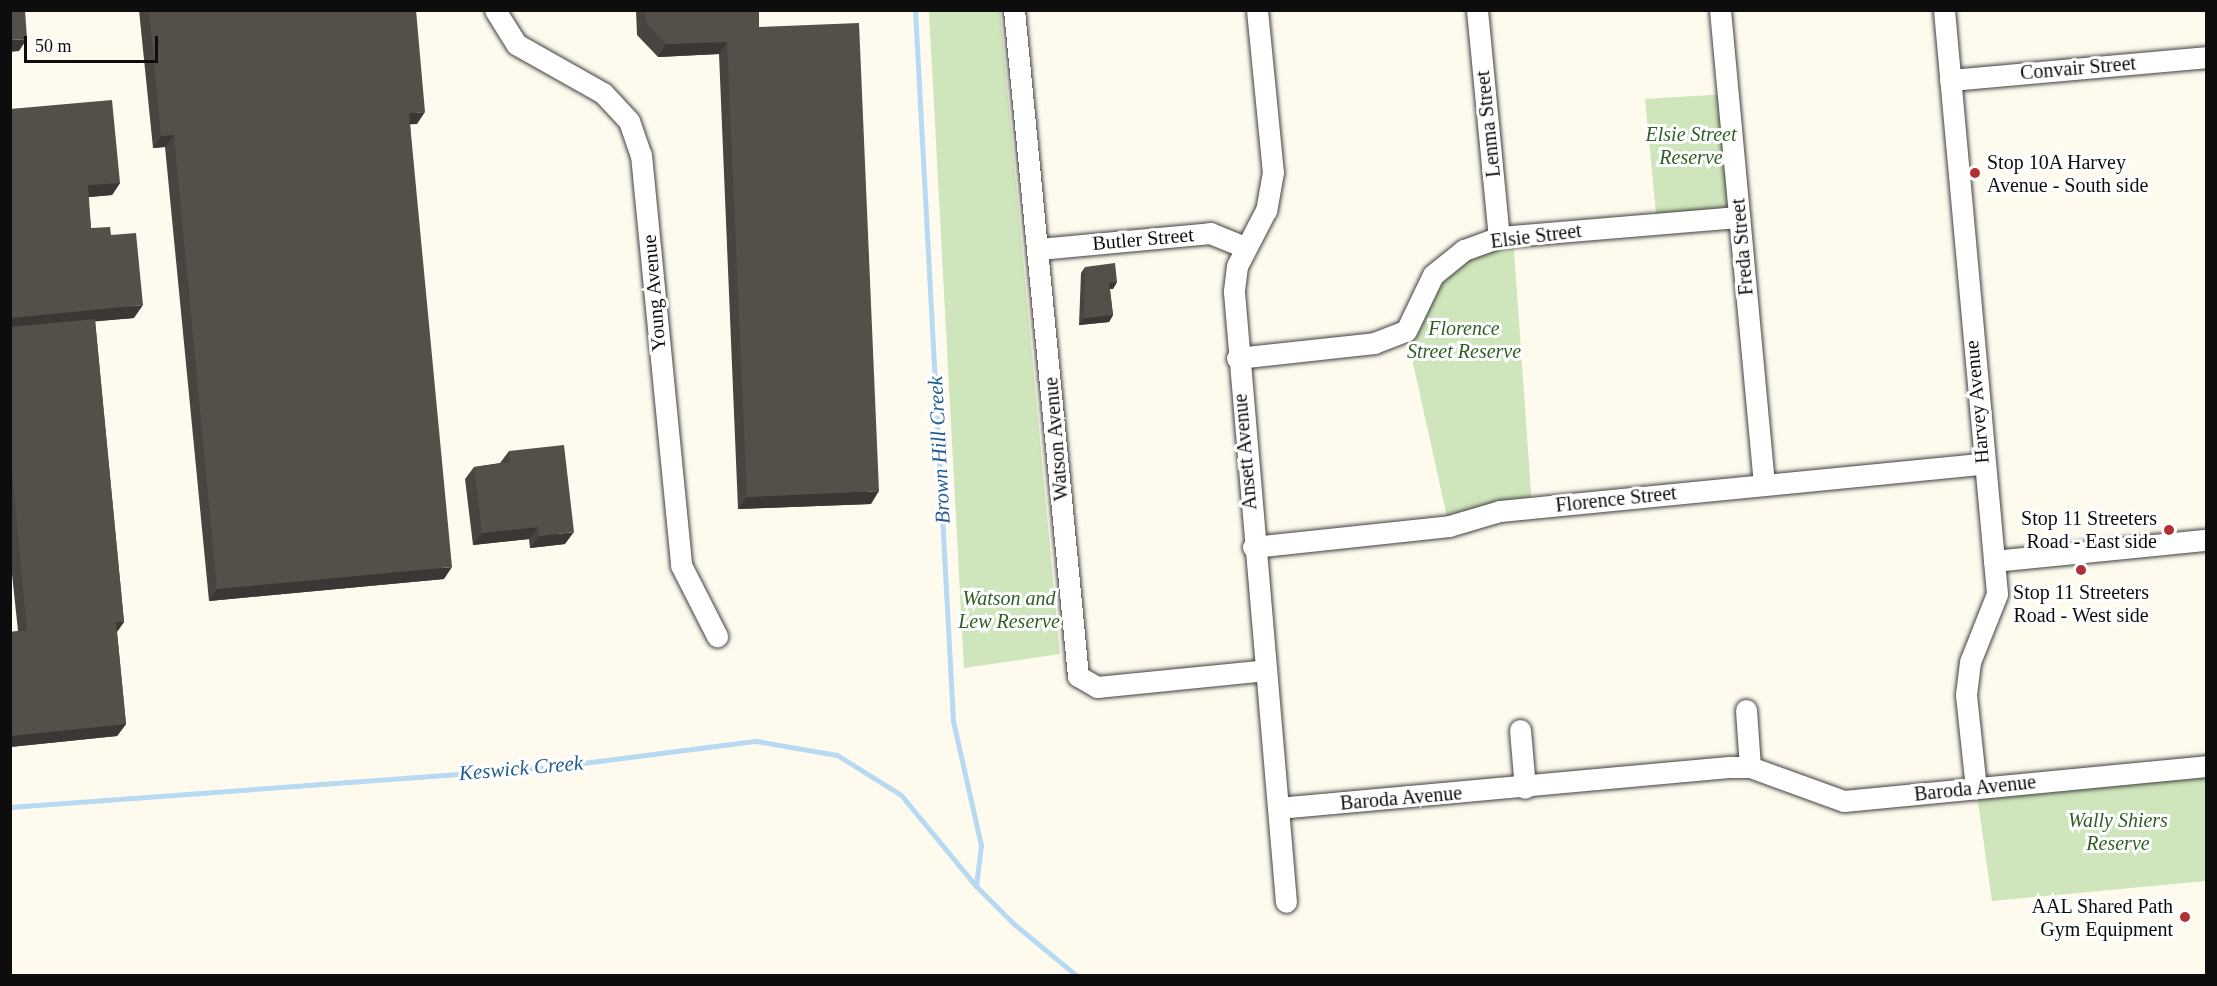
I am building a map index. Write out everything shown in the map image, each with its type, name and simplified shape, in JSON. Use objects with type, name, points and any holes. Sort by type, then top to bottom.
[{"type":"street","name":"Young Avenue","points":[[495,10],[516,45],[603,93],[629,121],[641,155],[681,565],[717,636]]},
{"type":"street","name":"Watson Avenue","points":[[1014,10],[1039,249],[1078,676],[1097,687],[1266,670]]},
{"type":"street","name":"Ansett Avenue","points":[[1257,10],[1273,172],[1266,210],[1237,266],[1234,292],[1237,358],[1253,547],[1286,902]]},
{"type":"street","name":"Lenma Street","points":[[1477,10],[1499,237]]},
{"type":"street","name":"Freda Street","points":[[1720,10],[1764,484]]},
{"type":"street","name":"Harvey Avenue","points":[[1944,10],[1982,464],[1996,594],[1970,662],[1966,695],[1976,788]]},
{"type":"street","name":"Convair Street","points":[[1950,80],[2206,57]]},
{"type":"street","name":"Elsie Street","points":[[1237,358],[1374,343],[1406,331],[1433,275],[1464,250],[1499,237],[1739,217]]},
{"type":"street","name":"Butler Street","points":[[1039,249],[1210,233],[1245,248]]},
{"type":"street","name":"Florence Street","points":[[1253,547],[1449,526],[1500,511],[1982,464]]},
{"type":"street","points":[[1994,561],[2206,540]]},
{"type":"street","points":[[1746,710],[1750,767]]},
{"type":"street","points":[[1520,730],[1525,788]]},
{"type":"street","name":"Baroda Avenue","points":[[1278,808],[1750,767],[1844,801],[2206,766]]},
{"type":"green space","name":"Watson and Lew Reserve","points":[[929,11],[1000,11],[1060,654],[964,668]]},
{"type":"green space","name":"Elsie Street Reserve","points":[[1728,94],[1739,217],[1657,224],[1645,99]]},
{"type":"green space","name":"Florence Street Reserve","points":[[1513,236],[1532,507],[1449,526],[1406,331],[1433,275]]},
{"type":"green space","name":"Wally Shiers Reserve","points":[[2206,766],[2206,881],[1992,901],[1976,788]]},
{"type":"building","points":[[10,10],[25,10],[27,39],[10,40]]},
{"type":"building","points":[[149,10],[416,10],[425,112],[409,113],[452,567],[217,589],[174,135],[161,136]]},
{"type":"building","points":[[645,10],[759,10],[759,27],[859,23],[879,491],[747,497],[727,42],[666,44],[646,22]]},
{"type":"building","points":[[112,100],[120,183],[88,185],[91,228],[110,227],[111,235],[136,233],[143,305],[10,318],[10,109]]},
{"type":"building","points":[[1115,263],[1117,282],[1109,283],[1113,315],[1084,318],[1085,267]]},
{"type":"building","points":[[95,319],[124,622],[116,622],[126,724],[10,736],[10,632],[27,631],[10,451],[10,327]]},
{"type":"building","points":[[564,445],[574,532],[539,536],[538,527],[482,533],[474,467],[510,462],[509,451]]},
{"type":"waterway","name":"Brown Hill Creek","points":[[915,10],[953,721],[981,845],[976,886]]},
{"type":"waterway","name":"Keswick Creek","points":[[10,807],[552,767],[756,741],[837,755],[901,795],[976,886],[1014,924],[1077,976]]},
{"type":"place","name":"Stop 10A Harvey Avenue - South side","points":[[1975,173]]},
{"type":"place","name":"Stop 11 Streeters Road - East side","points":[[2169,530]]},
{"type":"place","name":"Stop 11 Streeters Road - West side","points":[[2081,570]]},
{"type":"place","name":"AAL Shared Path Gym Equipment","points":[[2185,917]]}]
